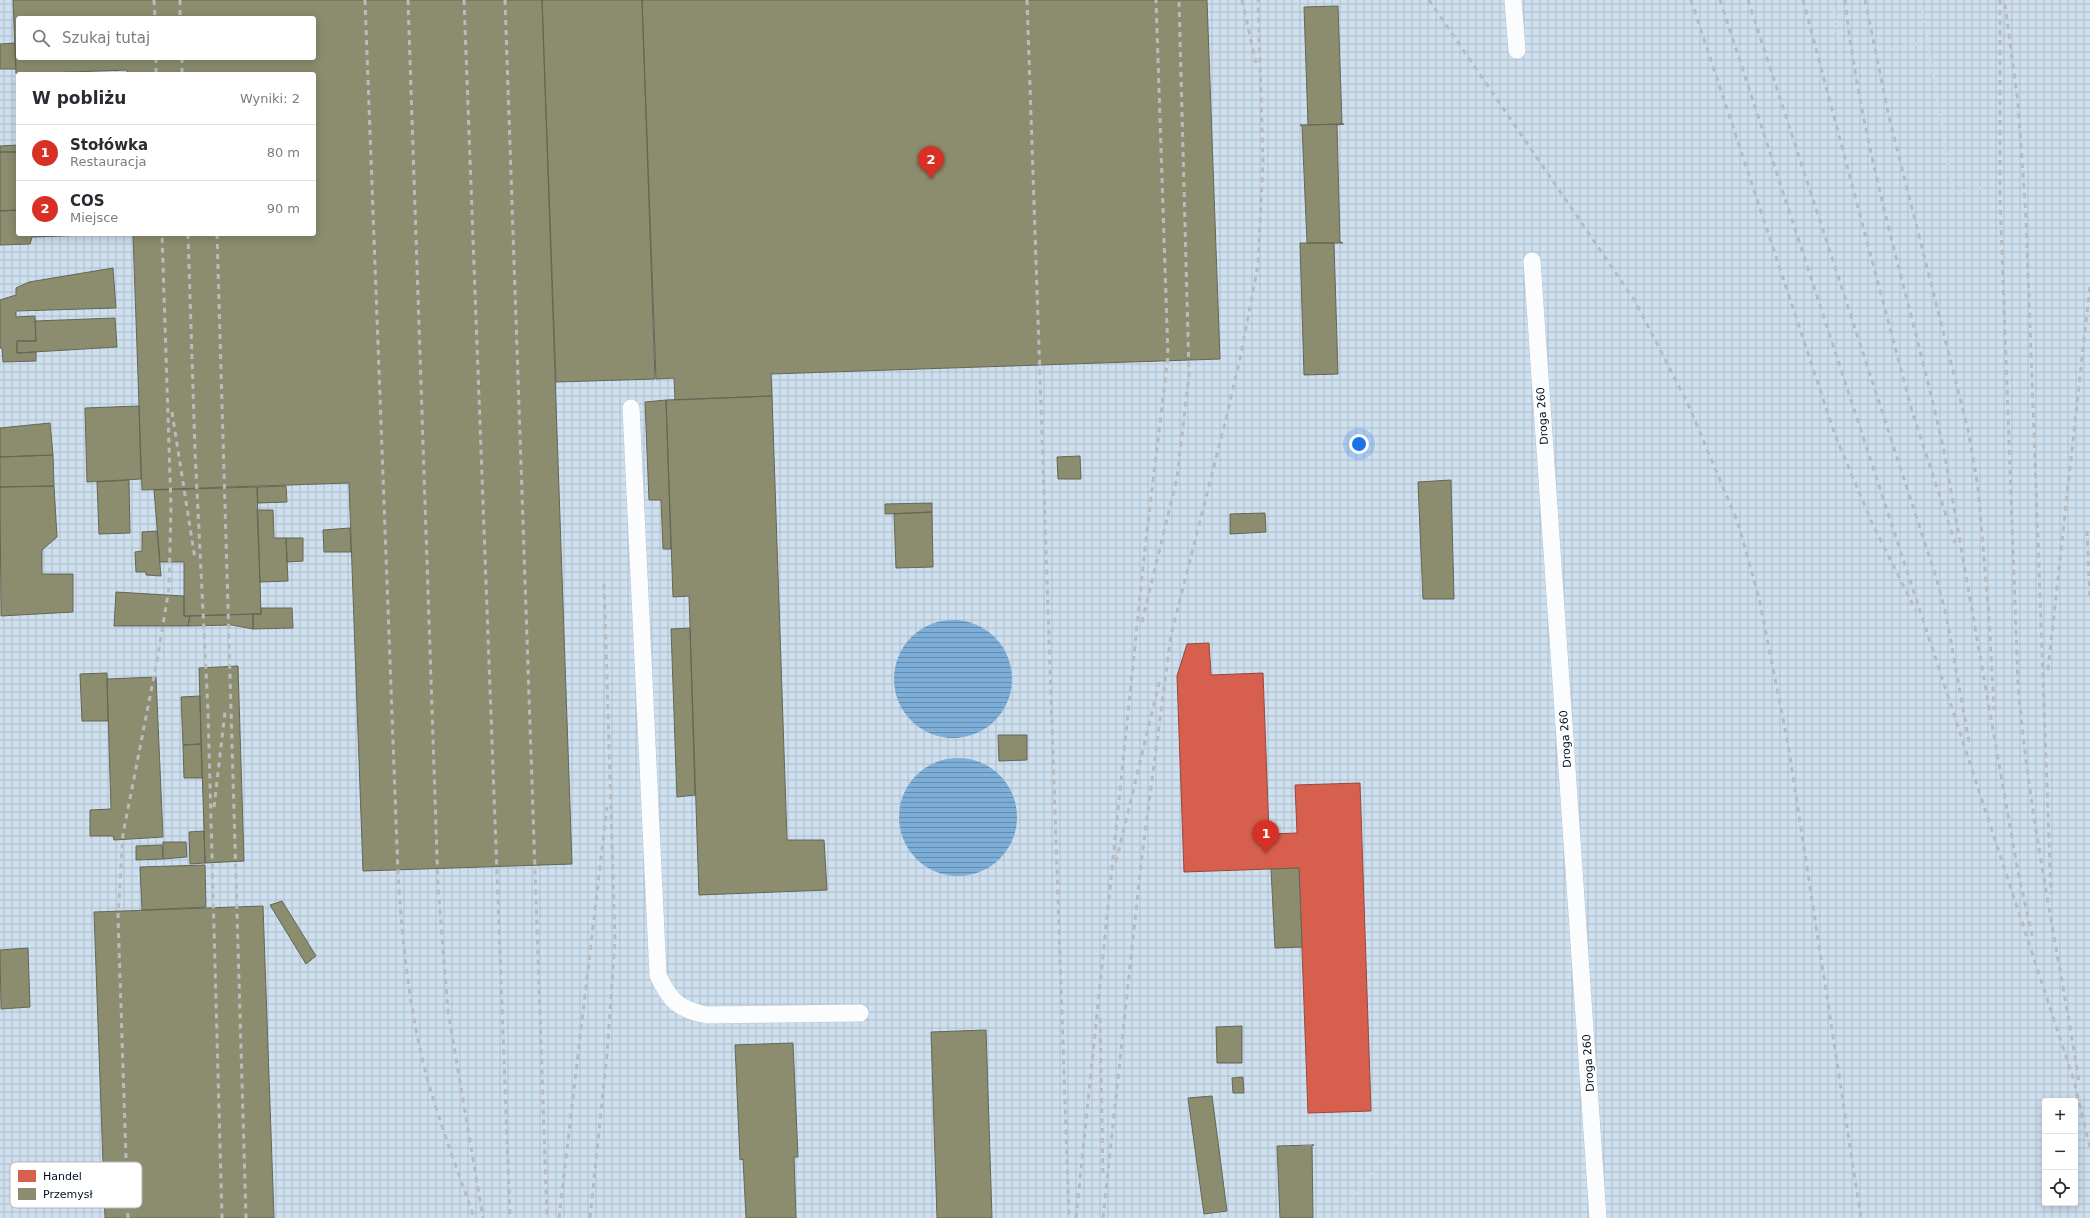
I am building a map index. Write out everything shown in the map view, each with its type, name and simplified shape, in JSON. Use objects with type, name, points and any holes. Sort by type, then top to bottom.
[{"type":"lane","points":[[1513,0],[1517,50]]},
{"type":"lane","name":"Droga 260","points":[[1532,261],[1598,1218]]},
{"type":"lane","points":[[631,408],[658,975],[665,990],[677,1004],[691,1012],[707,1015],[860,1012]]},
{"type":"path","points":[[1833,0],[1840,60]]},
{"type":"path","points":[[1921,0],[1953,192],[1984,188]]},
{"type":"path","points":[[1890,49],[1928,42]]},
{"type":"path","points":[[1337,1218],[1407,1128]]},
{"type":"shaded area","points":[[0,0],[2090,0],[2090,1218],[0,1218]]},
{"type":"water","points":[[953,620],[976,624],[995,637],[1008,656],[1012,679],[1008,702],[995,721],[976,734],[953,738],[930,734],[911,721],[898,702],[894,679],[898,656],[911,637],[930,624]]},
{"type":"water","points":[[958,758],[981,762],[1000,775],[1013,794],[1017,817],[1013,840],[1000,859],[981,872],[958,876],[935,872],[916,859],[903,840],[899,817],[903,794],[916,775],[935,762]]},
{"type":"building: Handel","points":[[1209,643],[1211,675],[1263,673],[1269,834],[1297,833],[1295,785],[1360,783],[1371,1111],[1308,1113],[1299,868],[1184,872],[1177,676],[1187,644]]},
{"type":"building: Przemysł","points":[[13,0],[542,0],[572,864],[363,871],[349,483],[142,490],[133,236],[316,236],[316,72],[127,72],[127,70],[16,72],[16,74]]},
{"type":"building: Przemysł","points":[[542,0],[642,0],[655,379],[556,382]]},
{"type":"building: Przemysł","points":[[642,0],[1207,0],[1220,359],[771,374],[772,396],[675,400],[674,378],[656,379]]},
{"type":"building: Przemysł","points":[[1338,6],[1342,124],[1308,125],[1304,7]]},
{"type":"building: Przemysł","points":[[15,43],[16,69],[0,69],[0,44]]},
{"type":"building: Przemysł","points":[[1344,124],[1337,125],[1340,242],[1343,243],[1307,243],[1302,126],[1300,125]]},
{"type":"building: Przemysł","points":[[16,145],[16,152],[0,152],[0,146]]},
{"type":"building: Przemysł","points":[[0,152],[16,152],[16,210],[0,211]]},
{"type":"building: Przemysł","points":[[16,210],[16,236],[32,236],[30,244],[0,245],[0,211]]},
{"type":"building: Przemysł","points":[[33,236],[59,236],[33,237]]},
{"type":"building: Przemysł","points":[[1300,243],[1334,243],[1338,374],[1304,375]]},
{"type":"building: Przemysł","points":[[113,268],[116,308],[16,311],[16,317],[35,316],[36,341],[17,341],[17,353],[36,352],[36,361],[3,362],[2,348],[0,348],[0,300],[16,295],[16,288],[29,282]]},
{"type":"building: Przemysł","points":[[115,318],[117,347],[17,353],[17,341],[36,341],[35,321]]},
{"type":"building: Przemysł","points":[[772,396],[787,840],[824,840],[827,890],[699,895],[689,596],[673,597],[666,400]]},
{"type":"building: Przemysł","points":[[666,400],[671,549],[663,549],[661,500],[649,500],[645,402]]},
{"type":"building: Przemysł","points":[[139,406],[141,479],[87,482],[85,408]]},
{"type":"building: Przemysł","points":[[50,423],[53,455],[0,457],[0,428]]},
{"type":"building: Przemysł","points":[[53,455],[54,486],[0,487],[0,457]]},
{"type":"building: Przemysł","points":[[1080,456],[1081,479],[1058,479],[1057,457]]},
{"type":"building: Przemysł","points":[[129,480],[130,533],[99,534],[97,482]]},
{"type":"building: Przemysł","points":[[1451,480],[1454,599],[1423,599],[1418,482]]},
{"type":"building: Przemysł","points":[[54,486],[57,537],[42,550],[42,574],[73,574],[73,612],[1,616],[0,487]]},
{"type":"building: Przemysł","points":[[286,486],[287,502],[258,503],[257,487]]},
{"type":"building: Przemysł","points":[[257,487],[261,614],[184,616],[184,562],[160,562],[154,490]]},
{"type":"building: Przemysł","points":[[932,503],[932,512],[885,514],[885,504]]},
{"type":"building: Przemysł","points":[[257,510],[273,510],[274,538],[286,538],[288,581],[260,582]]},
{"type":"building: Przemysł","points":[[932,512],[933,567],[896,568],[894,514]]},
{"type":"building: Przemysł","points":[[1265,513],[1266,532],[1230,534],[1230,514]]},
{"type":"building: Przemysł","points":[[350,528],[351,552],[324,552],[323,530]]},
{"type":"building: Przemysł","points":[[157,531],[161,576],[146,575],[146,572],[136,572],[135,552],[142,551],[142,532]]},
{"type":"building: Przemysł","points":[[286,538],[303,538],[303,561],[287,562]]},
{"type":"building: Przemysł","points":[[116,592],[184,596],[184,616],[190,616],[188,626],[114,626]]},
{"type":"building: Przemysł","points":[[261,608],[292,608],[293,628],[253,629],[253,614],[261,614]]},
{"type":"building: Przemysł","points":[[253,614],[253,629],[232,625],[188,626],[190,616]]},
{"type":"building: Przemysł","points":[[690,628],[695,795],[677,797],[671,629]]},
{"type":"building: Przemysł","points":[[238,666],[244,861],[205,863],[199,668]]},
{"type":"building: Przemysł","points":[[107,673],[108,721],[82,721],[80,674]]},
{"type":"building: Przemysł","points":[[156,677],[163,837],[114,840],[113,836],[90,836],[90,810],[111,809],[107,679]]},
{"type":"building: Przemysł","points":[[200,696],[201,744],[183,745],[181,697]]},
{"type":"building: Przemysł","points":[[998,735],[1027,735],[1027,760],[999,761]]},
{"type":"building: Przemysł","points":[[201,744],[202,778],[184,778],[183,745]]},
{"type":"building: Przemysł","points":[[204,831],[205,863],[190,864],[189,832]]},
{"type":"building: Przemysł","points":[[163,842],[186,842],[187,857],[163,859]]},
{"type":"building: Przemysł","points":[[162,845],[163,859],[136,860],[136,846]]},
{"type":"building: Przemysł","points":[[205,865],[206,907],[142,910],[140,867]]},
{"type":"building: Przemysł","points":[[1299,868],[1302,947],[1275,948],[1271,869]]},
{"type":"building: Przemysł","points":[[282,901],[316,956],[306,964],[270,905]]},
{"type":"building: Przemysł","points":[[263,906],[274,1218],[105,1218],[105,1208],[142,1208],[142,1162],[103,1162],[94,912]]},
{"type":"building: Przemysł","points":[[28,948],[30,1007],[1,1009],[0,950]]},
{"type":"building: Przemysł","points":[[1242,1026],[1242,1063],[1217,1063],[1216,1027]]},
{"type":"building: Przemysł","points":[[986,1030],[992,1218],[937,1218],[931,1032]]},
{"type":"building: Przemysł","points":[[793,1043],[798,1157],[794,1157],[796,1218],[746,1218],[743,1159],[740,1160],[735,1045]]},
{"type":"building: Przemysł","points":[[1243,1077],[1244,1093],[1233,1093],[1232,1078]]},
{"type":"building: Przemysł","points":[[1212,1096],[1227,1211],[1204,1214],[1188,1098]]},
{"type":"building: Przemysł","points":[[1312,1145],[1313,1218],[1280,1218],[1277,1146]]},
{"type":"railway","points":[[154,0],[155,16]]},
{"type":"railway","points":[[180,0],[180,16]]},
{"type":"railway","points":[[365,0],[401,921],[413,1015],[423,1062],[440,1121],[474,1218]]},
{"type":"railway","points":[[408,0],[438,886],[448,1011],[483,1218]]},
{"type":"railway","points":[[464,0],[510,1218]]},
{"type":"railway","points":[[505,0],[547,1218]]},
{"type":"railway","points":[[1027,0],[1069,1218]]},
{"type":"railway","points":[[1076,1218],[1145,548],[1168,356],[1156,0]]},
{"type":"railway","points":[[1142,622],[1177,478],[1189,375],[1179,0]]},
{"type":"railway","points":[[1242,0],[1256,63]]},
{"type":"railway","points":[[1103,1218],[1141,864],[1171,635],[1225,423],[1240,359],[1258,265],[1263,161],[1258,0]]},
{"type":"railway","points":[[1429,0],[1635,301],[1688,404],[1738,523],[1759,598],[1788,744],[1861,1218]]},
{"type":"railway","points":[[1691,0],[1835,435],[1873,525],[1916,611]]},
{"type":"railway","points":[[1720,0],[2074,1081],[2090,1148]]},
{"type":"railway","points":[[1748,0],[1936,577],[1946,614],[1970,747]]},
{"type":"railway","points":[[1803,0],[1912,411],[1955,543]]},
{"type":"railway","points":[[1845,0],[1853,57],[1875,171],[1944,451],[2018,872],[2033,939]]},
{"type":"railway","points":[[1865,0],[1889,117],[1968,430],[1978,487],[1989,618],[1994,710]]},
{"type":"railway","points":[[2000,0],[2000,198],[2018,684],[2029,784],[2079,1082]]},
{"type":"railway","points":[[2005,4],[2018,103],[2026,217],[2051,894]]},
{"type":"railway","points":[[156,60],[156,72]]},
{"type":"railway","points":[[182,60],[182,72]]},
{"type":"railway","points":[[126,1162],[118,917],[123,834],[157,661],[169,588],[171,506],[162,236]]},
{"type":"railway","points":[[188,236],[195,451],[208,711],[222,1218]]},
{"type":"railway","points":[[217,236],[246,1218]]},
{"type":"railway","points":[[2048,670],[2090,285]]},
{"type":"railway","points":[[172,412],[195,559]]},
{"type":"railway","points":[[2087,531],[2090,601]]},
{"type":"railway","points":[[590,1218],[607,1055],[615,940],[604,583]]},
{"type":"railway","points":[[1116,862],[1160,679]]},
{"type":"railway","points":[[214,807],[225,712]]},
{"type":"railway","points":[[559,1218],[607,807]]},
{"type":"railway","points":[[1100,1018],[1103,1178]]},
{"type":"railway","points":[[128,1208],[128,1218]]},
{"type":"place","name":"COS","points":[[931,179]]},
{"type":"place","name":"Stołówka","points":[[1266,853]]}]
